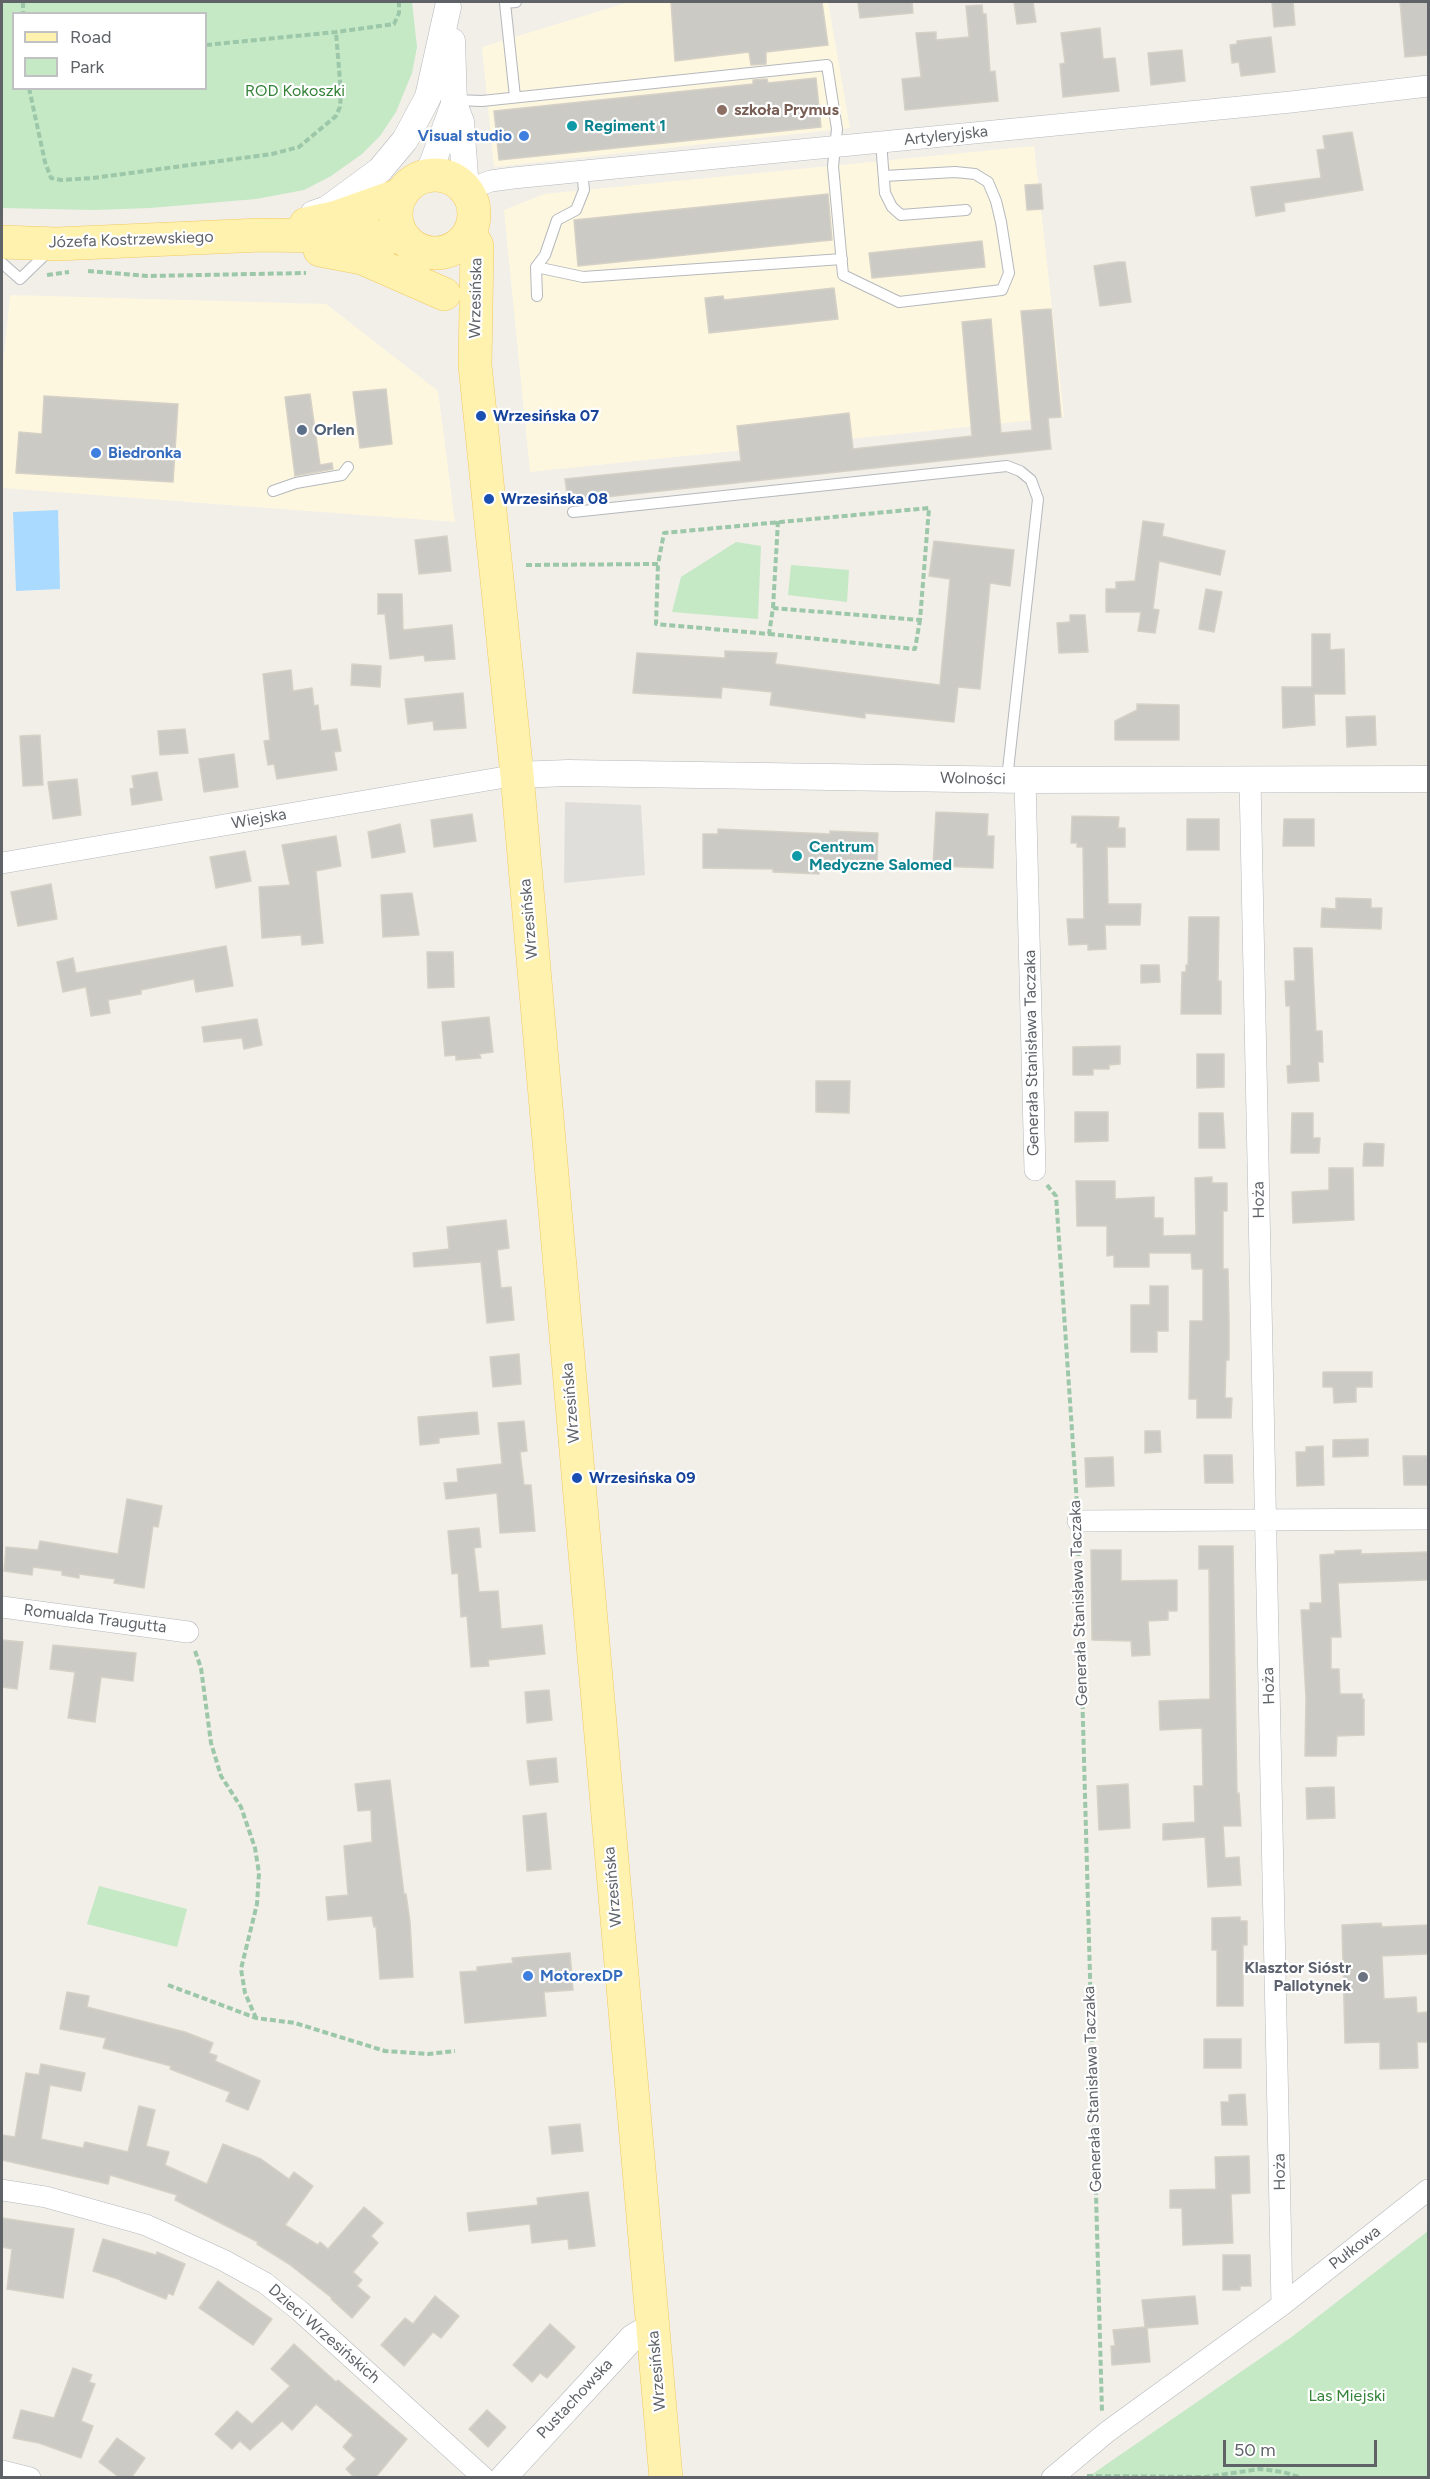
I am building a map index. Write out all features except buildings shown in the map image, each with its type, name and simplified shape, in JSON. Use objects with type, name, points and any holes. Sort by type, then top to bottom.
[{"type":"main road","points":[[447,177],[466,190],[474,216],[470,233],[461,244],[438,253],[426,252],[409,242],[397,220],[397,211],[414,186],[447,177]]},
{"type":"main road","name":"Józefa Kostrzewskiego","points":[[261,235],[334,218],[414,186]]},
{"type":"main road","name":"Wrzesińska","points":[[470,233],[477,246],[475,365],[517,775],[666,2478]]},
{"type":"main road","name":"Józefa Kostrzewskiego","points":[[2,242],[57,244],[261,235],[409,242]]},
{"type":"main road","points":[[261,235],[307,249],[334,251],[362,258],[444,294]]},
{"type":"main road","name":"Wrzesińska","points":[[409,242],[444,294],[475,365]]},
{"type":"street","points":[[414,186],[433,162],[453,102],[453,49],[448,4]]},
{"type":"street","points":[[261,235],[327,209],[380,170],[415,123],[428,98],[448,4]]},
{"type":"street","name":"Artyleryjska","points":[[466,190],[491,181],[582,171],[1428,86]]},
{"type":"street","points":[[453,102],[461,122],[466,190]]},
{"type":"street","name":"Wolności","points":[[517,775],[568,773],[1016,779],[1428,779]]},
{"type":"street","name":"Wiejska","points":[[2,863],[517,775]]},
{"type":"street","name":"Generała Stanisława Taczaka","points":[[1016,779],[1035,1170]]},
{"type":"street","name":"Hoża","points":[[1250,780],[1282,2305]]},
{"type":"street","points":[[1078,1521],[1428,1519]]},
{"type":"street","name":"Romualda Traugutta","points":[[2,1607],[188,1632]]},
{"type":"street","name":"Dzieci Wrzesińskich","points":[[2,2190],[46,2197],[146,2225],[223,2260],[265,2283],[300,2311],[484,2478]]},
{"type":"street","name":"Pułkowa","points":[[1282,2305],[1428,2190]]},
{"type":"street","points":[[1053,2477],[1107,2432],[1282,2305]]},
{"type":"street","name":"Pustachowska","points":[[512,2475],[632,2338],[640,2333],[653,2331]]},
{"type":"street","points":[[2,2470],[30,2478]]},
{"type":"lane","points":[[515,97],[505,3],[516,2]]},
{"type":"lane","points":[[453,102],[482,101],[827,65],[837,129],[833,166],[843,275],[899,302],[1002,290],[1009,273],[1001,222],[988,182],[975,174],[955,172],[884,176]]},
{"type":"lane","points":[[881,142],[885,193],[892,207],[901,215],[966,210]]},
{"type":"lane","points":[[537,296],[536,267],[545,255],[557,220],[576,210],[584,190],[582,171]]},
{"type":"lane","points":[[2,263],[20,279],[57,244]]},
{"type":"lane","points":[[536,267],[583,277],[842,259]]},
{"type":"lane","points":[[273,491],[296,483],[342,475],[348,466]]},
{"type":"lane","points":[[573,512],[1007,466],[1020,471],[1031,480],[1038,499],[1016,779]]},
{"type":"path","points":[[207,45],[394,24],[399,14],[399,2]]},
{"type":"path","points":[[28,90],[45,162],[51,178],[61,180],[115,175],[272,154],[299,147],[336,116],[340,107],[340,93],[336,32]]},
{"type":"path","points":[[20,279],[80,270],[147,276],[308,273]]},
{"type":"path","points":[[929,508],[920,620],[915,649],[656,624],[658,564],[664,533],[929,508]]},
{"type":"path","points":[[769,634],[777,521]]},
{"type":"path","points":[[526,565],[658,564]]},
{"type":"path","points":[[772,608],[920,620]]},
{"type":"path","name":"Generała Stanisława Taczaka","points":[[1035,1170],[1056,1196],[1078,1521],[1102,2427],[1107,2432]]},
{"type":"path","points":[[188,1632],[201,1668],[211,1743],[221,1776],[241,1808],[255,1848],[259,1873],[257,1904],[241,1969],[245,1993],[256,2018]]},
{"type":"path","points":[[168,1985],[256,2018],[295,2023],[385,2051],[428,2054],[454,2051]]},
{"type":"path","points":[[1053,2477],[1206,2477],[1260,2469],[1283,2472],[1302,2478]]},
{"type":"shaded area","points":[[629,2],[828,2],[850,128],[494,167],[482,47]]},
{"type":"shaded area","points":[[1034,146],[1064,417],[530,472],[504,210],[544,194]]},
{"type":"shaded area","points":[[10,295],[326,304],[438,391],[455,522],[2,488],[2,379]]},
{"type":"shaded area","points":[[565,802],[641,805],[645,875],[564,883]]},
{"type":"green space","name":"ROD Kokoszki","points":[[2,2],[412,2],[417,47],[412,73],[396,112],[380,136],[362,154],[331,176],[304,190],[256,199],[94,210],[2,208]]},
{"type":"green space","points":[[736,542],[761,546],[758,619],[672,612],[681,577]]},
{"type":"green space","points":[[791,565],[849,570],[847,602],[788,595]]},
{"type":"green space","points":[[99,1886],[187,1909],[177,1947],[87,1924]]},
{"type":"green space","name":"Las Miejski","points":[[1428,2231],[1428,2477],[1088,2477],[1293,2336]]},
{"type":"water","points":[[58,510],[60,589],[16,591],[13,512]]},
{"type":"place","name":"szkoła Prymus","points":[[722,110]]},
{"type":"place","name":"Regiment 1","points":[[572,126]]},
{"type":"place","name":"Visual studio","points":[[524,136]]},
{"type":"place","name":"Wrzesińska 07","points":[[481,416]]},
{"type":"place","name":"Orlen","points":[[302,430]]},
{"type":"place","name":"Biedronka","points":[[96,453]]},
{"type":"place","name":"Wrzesińska 08","points":[[489,499]]},
{"type":"place","name":"Centrum Medyczne Salomed","points":[[797,856]]},
{"type":"place","name":"Wrzesińska 09","points":[[577,1478]]},
{"type":"place","name":"MotorexDP","points":[[528,1976]]},
{"type":"place","name":"Klasztor Sióstr Pallotynek","points":[[1363,1977]]}]
